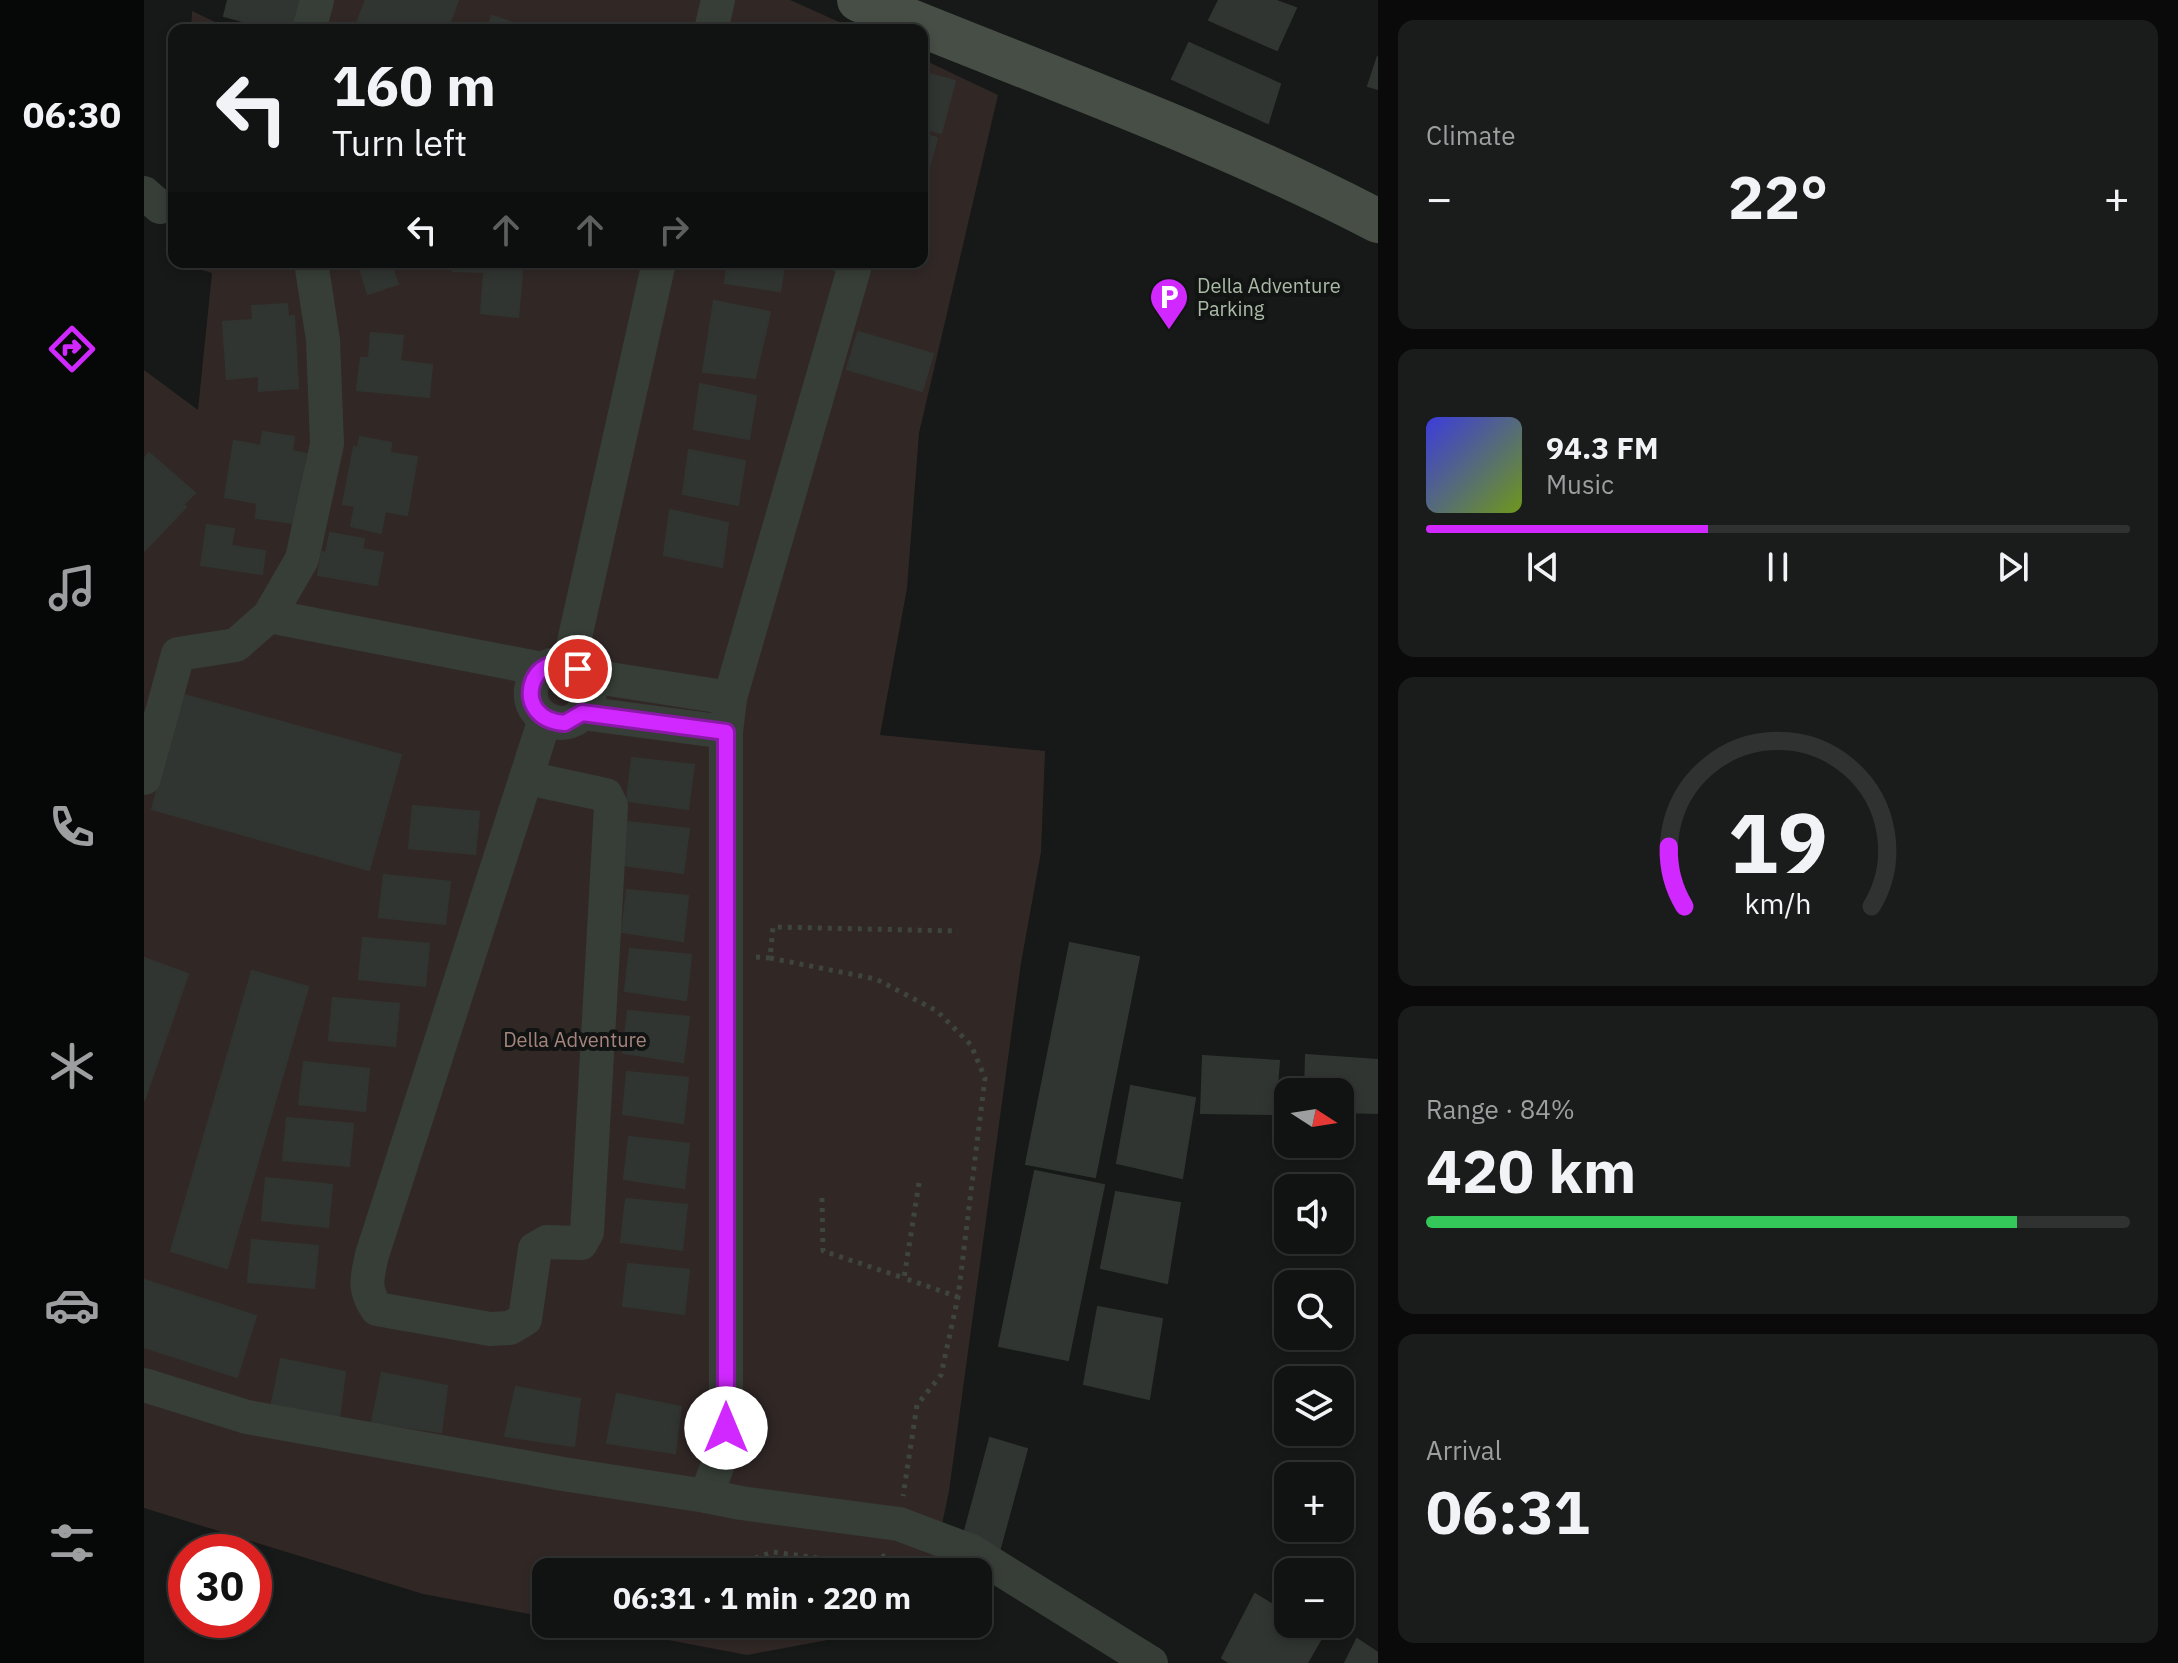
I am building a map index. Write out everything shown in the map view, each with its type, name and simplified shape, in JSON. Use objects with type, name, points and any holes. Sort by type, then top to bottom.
[{"type":"street","points":[[311,24],[317,0]]},
{"type":"street","points":[[712,24],[718,0]]},
{"type":"street","points":[[859,0],[919,24]]},
{"type":"street","points":[[928,28],[1203,138],[1308,185],[1378,221]]},
{"type":"street","points":[[144,778],[178,654],[236,645],[269,616],[302,559],[327,444],[323,340],[312,268]]},
{"type":"street","points":[[565,669],[658,268]]},
{"type":"street","points":[[706,1496],[726,1428],[726,732],[730,698],[854,268]]},
{"type":"street","points":[[269,616],[730,698]]},
{"type":"street","points":[[565,669],[590,694],[582,713],[565,723],[545,719],[537,712],[530,694],[531,684],[565,669]]},
{"type":"street","points":[[582,713],[726,732]]},
{"type":"street","points":[[527,778],[606,795],[611,806],[587,1232],[581,1243],[547,1242],[535,1249],[525,1319],[510,1328],[490,1329],[377,1309],[369,1298],[366,1281],[545,719]]},
{"type":"street","points":[[144,1385],[247,1417],[563,1474],[741,1503],[899,1524],[971,1551],[1151,1663]]},
{"type":"path","points":[[770,958],[773,927],[958,931]]},
{"type":"path","points":[[727,956],[770,958],[876,979],[937,1011],[971,1045],[985,1078],[958,1297],[941,1375],[917,1405],[899,1524]]},
{"type":"path","points":[[904,1278],[919,1183]]},
{"type":"path","points":[[822,1198],[823,1251],[958,1297]]},
{"type":"green space","points":[[297,0],[790,0],[844,24],[292,24]]},
{"type":"green space","points":[[192,11],[219,24],[191,24]]},
{"type":"green space","name":"Della Adventure","points":[[928,62],[998,95],[919,433],[907,588],[880,735],[1045,751],[1041,852],[1021,963],[949,1491],[935,1558],[532,1558],[532,1614],[423,1594],[272,1547],[272,1534],[228,1534],[144,1508],[144,370],[198,410],[212,273],[195,268],[928,268]]},
{"type":"green space","points":[[658,1638],[838,1638],[747,1655]]},
{"type":"building","points":[[228,0],[300,0],[294,24],[253,24],[224,16]]},
{"type":"building","points":[[366,0],[458,0],[449,24],[357,23]]},
{"type":"building","points":[[1219,0],[1274,0],[1296,8],[1277,50],[1209,20]]},
{"type":"building","points":[[492,16],[515,24],[489,24]]},
{"type":"building","points":[[1189,43],[1280,84],[1268,123],[1172,79]]},
{"type":"building","points":[[1378,56],[1378,89],[1368,86]]},
{"type":"building","points":[[928,74],[955,81],[941,133],[928,130]]},
{"type":"building","points":[[928,136],[937,138],[928,172]]},
{"type":"building","points":[[360,268],[392,268],[398,284],[368,294]]},
{"type":"building","points":[[453,268],[482,268],[482,272],[453,271]]},
{"type":"building","points":[[485,268],[522,268],[518,317],[481,313]]},
{"type":"building","points":[[727,268],[784,268],[780,291],[725,283]]},
{"type":"building","points":[[714,301],[770,312],[755,378],[703,372]]},
{"type":"building","points":[[287,304],[288,317],[294,316],[298,388],[259,391],[259,376],[227,379],[223,322],[253,320],[252,306]]},
{"type":"building","points":[[858,332],[933,354],[922,391],[847,369]]},
{"type":"building","points":[[371,333],[403,336],[400,361],[432,365],[429,397],[357,390],[361,358],[369,358]]},
{"type":"building","points":[[700,384],[756,396],[749,439],[694,429]]},
{"type":"building","points":[[263,432],[294,437],[292,451],[306,454],[293,523],[256,518],[257,503],[225,497],[234,441],[261,446]]},
{"type":"building","points":[[360,437],[391,443],[390,453],[417,457],[407,515],[385,511],[381,533],[351,526],[355,506],[343,504],[354,447],[358,448]]},
{"type":"building","points":[[689,450],[745,461],[738,505],[683,494]]},
{"type":"building","points":[[149,453],[195,493],[183,505],[186,507],[144,551],[144,459]]},
{"type":"building","points":[[670,510],[728,523],[722,567],[664,555]]},
{"type":"building","points":[[207,525],[234,529],[231,546],[265,551],[262,574],[201,565]]},
{"type":"building","points":[[330,533],[364,539],[362,549],[383,553],[377,585],[318,575],[322,552],[326,553]]},
{"type":"building","points":[[184,695],[401,755],[369,870],[152,809]]},
{"type":"building","points":[[632,758],[694,765],[688,809],[627,801]]},
{"type":"building","points":[[413,806],[479,812],[475,854],[409,848]]},
{"type":"building","points":[[627,822],[689,829],[683,873],[622,865]]},
{"type":"building","points":[[384,875],[450,882],[445,924],[379,917]]},
{"type":"building","points":[[627,890],[688,896],[683,941],[622,932]]},
{"type":"building","points":[[363,938],[429,944],[425,986],[359,979]]},
{"type":"building","points":[[1070,943],[1139,957],[1095,1177],[1026,1164]]},
{"type":"building","points":[[630,949],[691,955],[686,1000],[625,991]]},
{"type":"building","points":[[144,958],[188,974],[144,1101]]},
{"type":"building","points":[[252,971],[308,987],[227,1268],[171,1251]]},
{"type":"building","points":[[333,998],[399,1004],[395,1046],[329,1040]]},
{"type":"building","points":[[628,1011],[689,1017],[683,1062],[623,1053]]},
{"type":"building","points":[[1306,1055],[1378,1060],[1378,1113],[1354,1112],[1354,1078],[1305,1078]]},
{"type":"building","points":[[1203,1056],[1279,1061],[1278,1078],[1274,1078],[1274,1114],[1201,1113]]},
{"type":"building","points":[[304,1062],[369,1069],[365,1111],[299,1104]]},
{"type":"building","points":[[627,1072],[688,1078],[683,1123],[623,1114]]},
{"type":"building","points":[[1131,1086],[1195,1098],[1182,1178],[1117,1163]]},
{"type":"building","points":[[287,1118],[353,1124],[349,1166],[283,1160]]},
{"type":"building","points":[[629,1137],[689,1144],[684,1188],[624,1179]]},
{"type":"building","points":[[1035,1171],[1104,1185],[1068,1360],[999,1346]]},
{"type":"building","points":[[266,1178],[332,1185],[328,1227],[262,1220]]},
{"type":"building","points":[[1116,1192],[1180,1203],[1167,1283],[1101,1268]]},
{"type":"building","points":[[626,1199],[687,1205],[682,1250],[621,1242]]},
{"type":"building","points":[[252,1240],[318,1246],[314,1288],[248,1282]]},
{"type":"building","points":[[628,1264],[689,1270],[684,1314],[623,1306]]},
{"type":"building","points":[[144,1280],[256,1316],[237,1377],[144,1347]]},
{"type":"building","points":[[1098,1307],[1162,1319],[1149,1399],[1084,1384]]},
{"type":"building","points":[[281,1359],[345,1372],[339,1418],[271,1408]]},
{"type":"building","points":[[382,1373],[447,1386],[441,1432],[372,1422]]},
{"type":"building","points":[[516,1387],[580,1399],[574,1446],[505,1436]]},
{"type":"building","points":[[617,1394],[681,1407],[675,1453],[607,1443]]},
{"type":"building","points":[[990,1438],[1027,1449],[1000,1548],[963,1538]]},
{"type":"building","points":[[1255,1594],[1274,1606],[1274,1638],[1321,1638],[1307,1663],[1230,1663],[1222,1658]]},
{"type":"building","points":[[1357,1639],[1378,1653],[1378,1663],[1345,1663]]},
{"type":"place","name":"Della Adventure Parking","points":[[1169,331]]},
{"type":"route","points":[[578,669],[569,664],[550,664],[535,676],[531,684],[532,703],[545,719],[565,723],[582,713],[726,732],[726,1428]]}]
